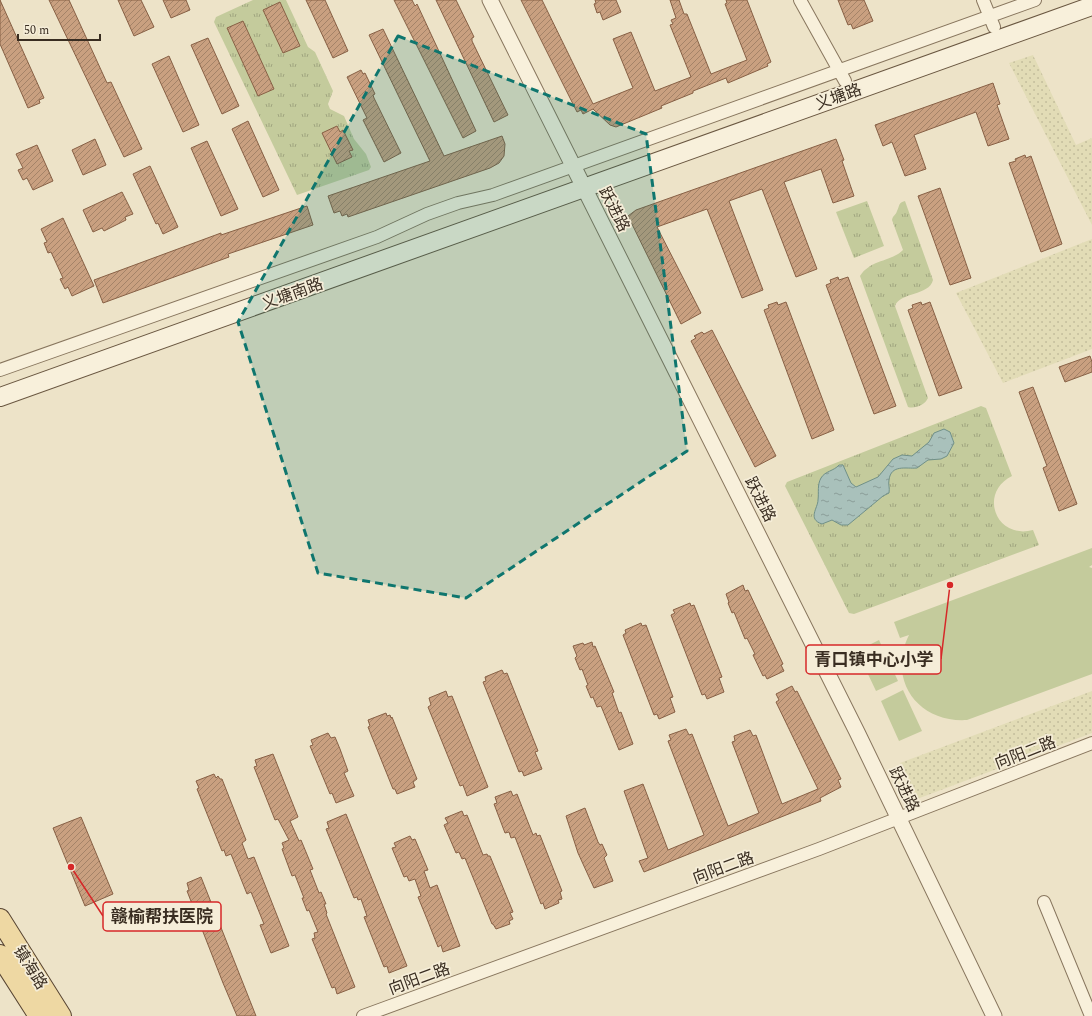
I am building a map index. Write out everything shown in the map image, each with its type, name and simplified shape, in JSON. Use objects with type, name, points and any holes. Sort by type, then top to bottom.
[{"type":"main road","name":"义塘路","points":[[579,177],[842,76],[992,22],[1071,0]]},
{"type":"main road","name":"义塘路","points":[[579,177],[1092,6]]},
{"type":"main road","name":"义塘南路","points":[[0,385],[579,177]]},
{"type":"main road","name":"义塘南路","points":[[0,398],[579,177]]},
{"type":"main road","name":"镇海路","points":[[0,919],[61,1016]]},
{"type":"main road","name":"镇海路","points":[[0,955],[39,1016]]},
{"type":"street","name":"跃进路","points":[[490,0],[899,818],[994,1016]]},
{"type":"street","points":[[800,0],[842,76]]},
{"type":"street","points":[[983,0],[992,22],[1035,0]]},
{"type":"street","points":[[0,370],[377,237],[427,214],[458,203],[579,177]]},
{"type":"street","name":"向阳二路","points":[[363,1016],[899,818],[1092,743]]},
{"type":"street","points":[[1044,902],[1091,1016]]},
{"type":"highlighted area","points":[[398,36],[646,134],[687,451],[466,598],[318,573],[238,322]]},
{"type":"shaded area","points":[[1033,55],[1076,145],[1092,138],[1092,225],[1009,63]]},
{"type":"shaded area","points":[[1092,239],[1092,349],[1003,383],[956,293]]},
{"type":"shaded area","points":[[1092,691],[1092,733],[917,799],[900,763]]},
{"type":"green space","points":[[253,0],[286,0],[308,47],[315,52],[333,91],[328,104],[330,109],[344,116],[354,139],[366,154],[371,167],[369,170],[297,195],[214,22],[216,17]]},
{"type":"green space","points":[[867,201],[884,246],[854,258],[836,212]]},
{"type":"green space","points":[[905,201],[933,280],[926,289],[902,298],[895,306],[928,398],[920,406],[914,407],[908,407],[860,276],[870,266],[893,257],[903,250],[892,220],[900,203]]},
{"type":"green space","points":[[981,406],[986,408],[1012,476],[1002,484],[996,493],[994,503],[996,513],[1001,522],[1009,528],[1020,531],[1033,530],[1039,545],[854,614],[849,613],[785,486],[787,482]]},
{"type":"green space","points":[[1092,548],[1092,565],[1089,567],[1092,568],[1092,674],[967,720],[949,719],[934,714],[921,706],[911,695],[904,682],[902,667],[903,651],[909,635],[900,638],[894,622]]},
{"type":"green space","points":[[879,640],[898,681],[876,691],[857,651]]},
{"type":"green space","points":[[903,690],[922,731],[899,741],[881,701]]},
{"type":"water","points":[[944,429],[950,432],[954,443],[947,456],[941,459],[928,460],[917,468],[896,469],[890,475],[889,493],[883,496],[848,525],[841,525],[832,520],[822,524],[815,519],[814,513],[818,503],[819,483],[825,474],[835,469],[839,465],[843,465],[851,483],[856,487],[878,477],[893,459],[902,455],[912,456],[929,442],[934,433]]},
{"type":"building","points":[[0,0],[44,98],[39,100],[40,103],[28,108],[0,44]]},
{"type":"building","points":[[49,0],[69,0],[107,83],[111,82],[142,149],[124,157]]},
{"type":"building","points":[[118,0],[141,0],[154,27],[134,36]]},
{"type":"building","points":[[163,0],[186,0],[190,10],[171,18]]},
{"type":"building","points":[[306,0],[325,0],[348,51],[333,58]]},
{"type":"building","points":[[394,0],[412,0],[415,6],[417,4],[476,131],[463,138]]},
{"type":"building","points":[[436,0],[456,0],[474,37],[472,38],[472,41],[508,115],[494,122]]},
{"type":"building","points":[[521,0],[542,0],[593,104],[633,88],[613,39],[631,32],[655,91],[691,77],[670,25],[673,24],[671,20],[676,18],[670,0],[679,0],[684,14],[687,14],[711,74],[747,60],[725,4],[727,3],[726,0],[747,0],[771,62],[767,64],[768,66],[728,83],[726,78],[693,91],[693,93],[661,106],[662,108],[616,127],[610,125],[593,109],[583,114],[581,110],[577,112]]},
{"type":"building","points":[[595,0],[616,0],[621,12],[603,20],[600,12],[597,13],[594,4],[596,3]]},
{"type":"building","points":[[838,0],[864,0],[873,21],[853,29],[851,24],[848,25]]},
{"type":"building","points":[[280,2],[300,46],[283,53],[263,10]]},
{"type":"building","points":[[243,21],[274,89],[258,96],[227,28]]},
{"type":"building","points":[[383,29],[444,156],[502,136],[505,144],[504,156],[499,163],[490,168],[348,217],[347,214],[342,216],[340,211],[334,213],[328,196],[430,161],[369,35]]},
{"type":"building","points":[[208,38],[239,106],[222,114],[191,45]]},
{"type":"building","points":[[169,56],[199,125],[183,132],[152,64]]},
{"type":"building","points":[[361,70],[363,74],[365,73],[375,94],[373,95],[374,98],[401,153],[384,162],[363,120],[367,118],[347,77]]},
{"type":"building","points":[[993,83],[1000,104],[997,105],[1009,139],[988,146],[976,112],[914,135],[926,169],[905,176],[892,142],[883,146],[875,125]]},
{"type":"building","points":[[248,121],[279,190],[263,197],[232,129]]},
{"type":"building","points":[[337,126],[340,132],[343,130],[353,150],[349,151],[352,157],[337,164],[322,133]]},
{"type":"building","points":[[95,139],[106,165],[83,175],[72,150]]},
{"type":"building","points":[[836,139],[844,160],[842,161],[854,196],[833,203],[821,169],[784,182],[817,269],[796,277],[762,189],[729,201],[763,290],[742,298],[707,209],[657,227],[701,313],[681,324],[628,216],[636,210]]},
{"type":"building","points":[[207,141],[238,209],[221,216],[191,148]]},
{"type":"building","points":[[37,145],[53,181],[33,190],[27,178],[23,180],[18,170],[23,168],[16,154]]},
{"type":"building","points":[[1025,155],[1026,158],[1031,156],[1062,244],[1041,252],[1009,163],[1016,161],[1015,159]]},
{"type":"building","points":[[150,166],[178,227],[163,234],[158,223],[156,224],[133,174]]},
{"type":"building","points":[[940,188],[971,278],[950,285],[918,196]]},
{"type":"building","points":[[122,192],[133,214],[125,217],[126,220],[104,231],[102,228],[93,232],[83,210]]},
{"type":"building","points":[[307,206],[313,225],[228,254],[229,257],[103,303],[94,280],[221,233],[221,235]]},
{"type":"building","points":[[63,218],[94,286],[72,296],[68,287],[65,289],[60,279],[63,278],[51,252],[48,253],[44,243],[47,242],[41,229]]},
{"type":"building","points":[[838,277],[839,280],[848,277],[896,406],[874,414],[826,285],[831,283],[830,280]]},
{"type":"building","points":[[777,302],[778,305],[786,302],[834,430],[812,439],[764,310],[769,308],[768,305]]},
{"type":"building","points":[[921,302],[922,305],[930,302],[962,388],[939,396],[908,310],[913,308],[912,305]]},
{"type":"building","points":[[712,330],[776,456],[755,467],[691,341],[696,338],[694,336],[702,332],[704,334]]},
{"type":"building","points":[[1090,356],[1092,362],[1092,372],[1065,382],[1059,367]]},
{"type":"building","points":[[1033,387],[1077,504],[1059,511],[1043,468],[1047,466],[1019,392]]},
{"type":"building","points":[[743,585],[745,591],[748,590],[783,664],[781,665],[784,671],[767,679],[765,675],[763,676],[753,655],[755,654],[747,638],[745,639],[734,612],[732,613],[728,603],[726,594]]},
{"type":"building","points":[[690,603],[691,606],[694,605],[722,677],[719,678],[724,692],[707,699],[705,694],[702,695],[671,615],[675,613],[673,610]]},
{"type":"building","points":[[641,623],[642,626],[646,625],[673,697],[670,698],[675,712],[659,719],[657,714],[654,715],[623,635],[626,633],[625,630]]},
{"type":"building","points":[[592,642],[614,692],[612,693],[619,713],[621,712],[633,744],[619,750],[601,706],[597,707],[593,697],[591,698],[586,686],[588,685],[582,669],[580,670],[575,658],[577,656],[573,646],[583,643],[584,645]]},
{"type":"building","points":[[502,670],[504,674],[507,673],[538,751],[535,752],[542,769],[524,776],[522,771],[519,772],[483,682],[486,681],[485,677]]},
{"type":"building","points":[[792,686],[795,692],[797,691],[841,779],[838,780],[841,787],[820,798],[821,801],[644,872],[639,861],[648,858],[624,791],[643,784],[668,850],[704,835],[668,741],[671,740],[669,735],[686,729],[689,735],[692,734],[728,826],[759,813],[732,742],[735,741],[734,736],[750,730],[753,736],[756,735],[782,804],[818,789],[776,702],[779,700],[776,694]]},
{"type":"building","points":[[446,691],[448,697],[452,696],[488,787],[467,796],[463,785],[460,786],[428,707],[431,705],[429,698]]},
{"type":"building","points":[[386,713],[387,716],[390,715],[391,718],[392,717],[417,779],[413,782],[415,787],[397,794],[395,789],[393,789],[368,727],[370,726],[368,720]]},
{"type":"building","points":[[328,733],[331,738],[335,737],[340,749],[348,771],[344,773],[354,796],[336,803],[332,793],[330,794],[310,746],[313,745],[311,740]]},
{"type":"building","points":[[273,754],[298,817],[290,821],[299,841],[301,840],[313,869],[310,870],[319,893],[321,892],[326,904],[324,904],[326,914],[355,987],[337,994],[335,987],[332,988],[312,939],[315,938],[314,933],[318,932],[309,910],[307,911],[302,898],[304,898],[295,875],[292,876],[282,849],[284,848],[282,843],[289,840],[278,819],[275,820],[254,767],[257,766],[255,760]]},
{"type":"building","points":[[214,774],[216,778],[218,776],[222,779],[246,840],[242,843],[248,859],[254,857],[289,946],[271,953],[260,925],[264,924],[251,892],[247,894],[231,854],[226,856],[224,850],[222,851],[197,789],[199,788],[196,781]]},
{"type":"building","points":[[511,791],[513,796],[517,794],[533,835],[536,833],[537,836],[540,835],[562,891],[560,892],[562,899],[558,900],[559,903],[545,909],[543,903],[541,904],[515,837],[511,838],[509,832],[505,833],[494,804],[497,803],[495,797]]},
{"type":"building","points":[[585,808],[598,842],[600,845],[602,844],[607,855],[604,858],[613,881],[594,888],[578,853],[566,816]]},
{"type":"building","points":[[462,811],[464,816],[467,815],[483,855],[487,854],[490,856],[513,912],[510,913],[513,919],[509,921],[510,924],[496,929],[492,924],[465,858],[462,859],[459,852],[456,853],[444,825],[448,823],[445,818]]},
{"type":"building","points":[[346,814],[407,966],[389,973],[387,966],[384,967],[364,917],[367,916],[361,899],[358,900],[357,897],[354,898],[326,829],[329,828],[327,822]]},
{"type":"building","points":[[81,817],[113,894],[85,906],[53,828]]},
{"type":"building","points":[[410,836],[412,840],[415,839],[428,870],[424,871],[430,888],[437,885],[460,946],[443,952],[441,945],[438,947],[418,897],[421,896],[415,879],[409,881],[407,876],[404,877],[392,848],[396,847],[394,843]]},
{"type":"building","points":[[201,877],[256,1016],[237,1016],[223,983],[187,891],[189,890],[187,883]]},
{"type":"place","name":"青口镇中心小学","points":[[950,585]]},
{"type":"place","name":"赣榆帮扶医院","points":[[71,867]]}]
